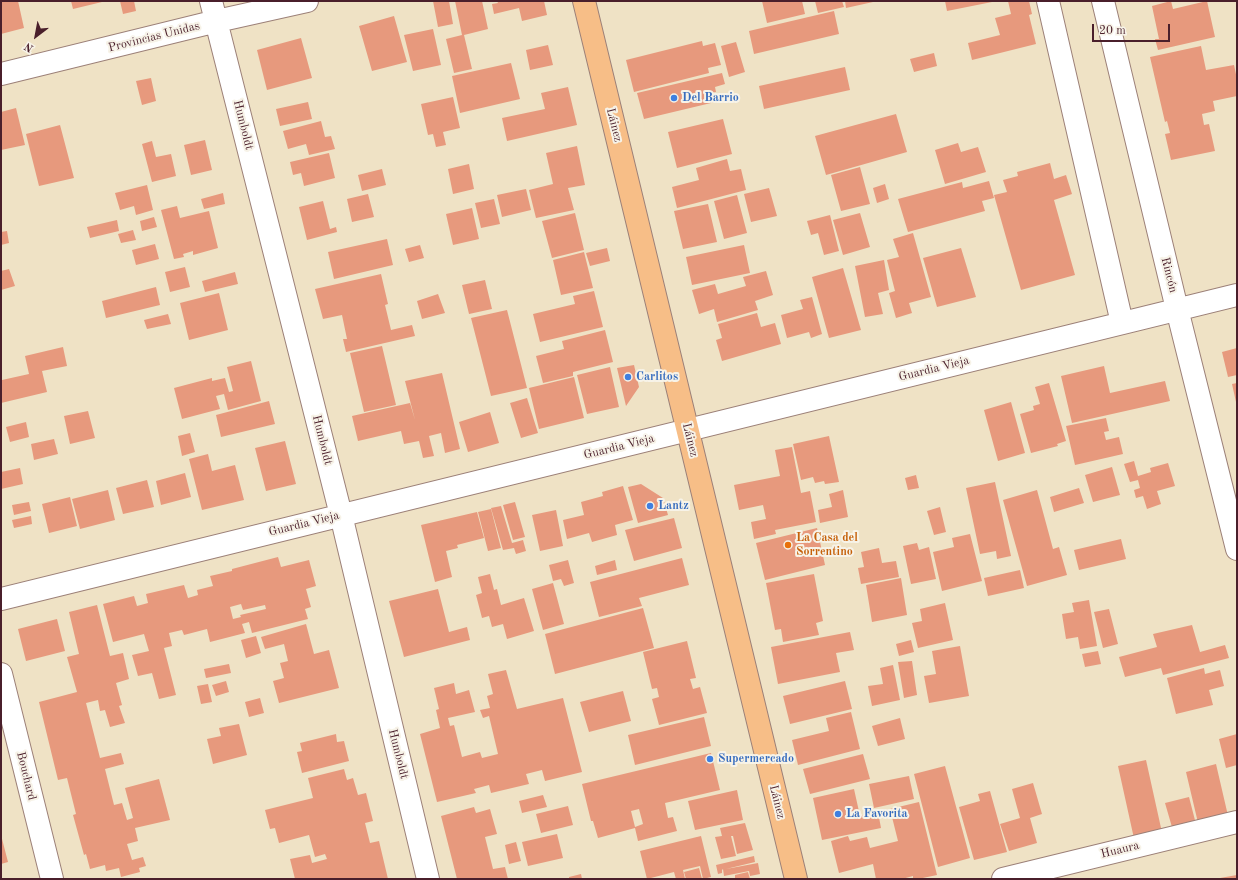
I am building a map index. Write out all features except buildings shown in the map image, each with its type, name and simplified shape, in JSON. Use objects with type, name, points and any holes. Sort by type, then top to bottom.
[{"type":"main road","name":"Láinez","points":[[584,1],[796,879]]},
{"type":"street","name":"Provincias Unidas","points":[[1,74],[214,11],[307,1]]},
{"type":"street","points":[[1048,1],[1122,323]]},
{"type":"street","name":"Rincón","points":[[1103,1],[1177,309],[1237,549]]},
{"type":"street","name":"Humboldt","points":[[214,11],[340,515],[428,879]]},
{"type":"street","name":"Guardia Vieja","points":[[1,599],[1237,295]]},
{"type":"street","name":"Bouchard","points":[[1,674],[52,879]]},
{"type":"street","name":"Huaura","points":[[1003,879],[1237,822]]},
{"type":"place","name":"Del Barrio","points":[[674,98]]},
{"type":"place","name":"Carlitos","points":[[628,377]]},
{"type":"place","name":"Lantz","points":[[650,506]]},
{"type":"place","name":"La Casa del Sorrentino","points":[[788,545]]},
{"type":"place","name":"Supermercado","points":[[710,759]]},
{"type":"place","name":"La Favorita","points":[[838,814]]}]
